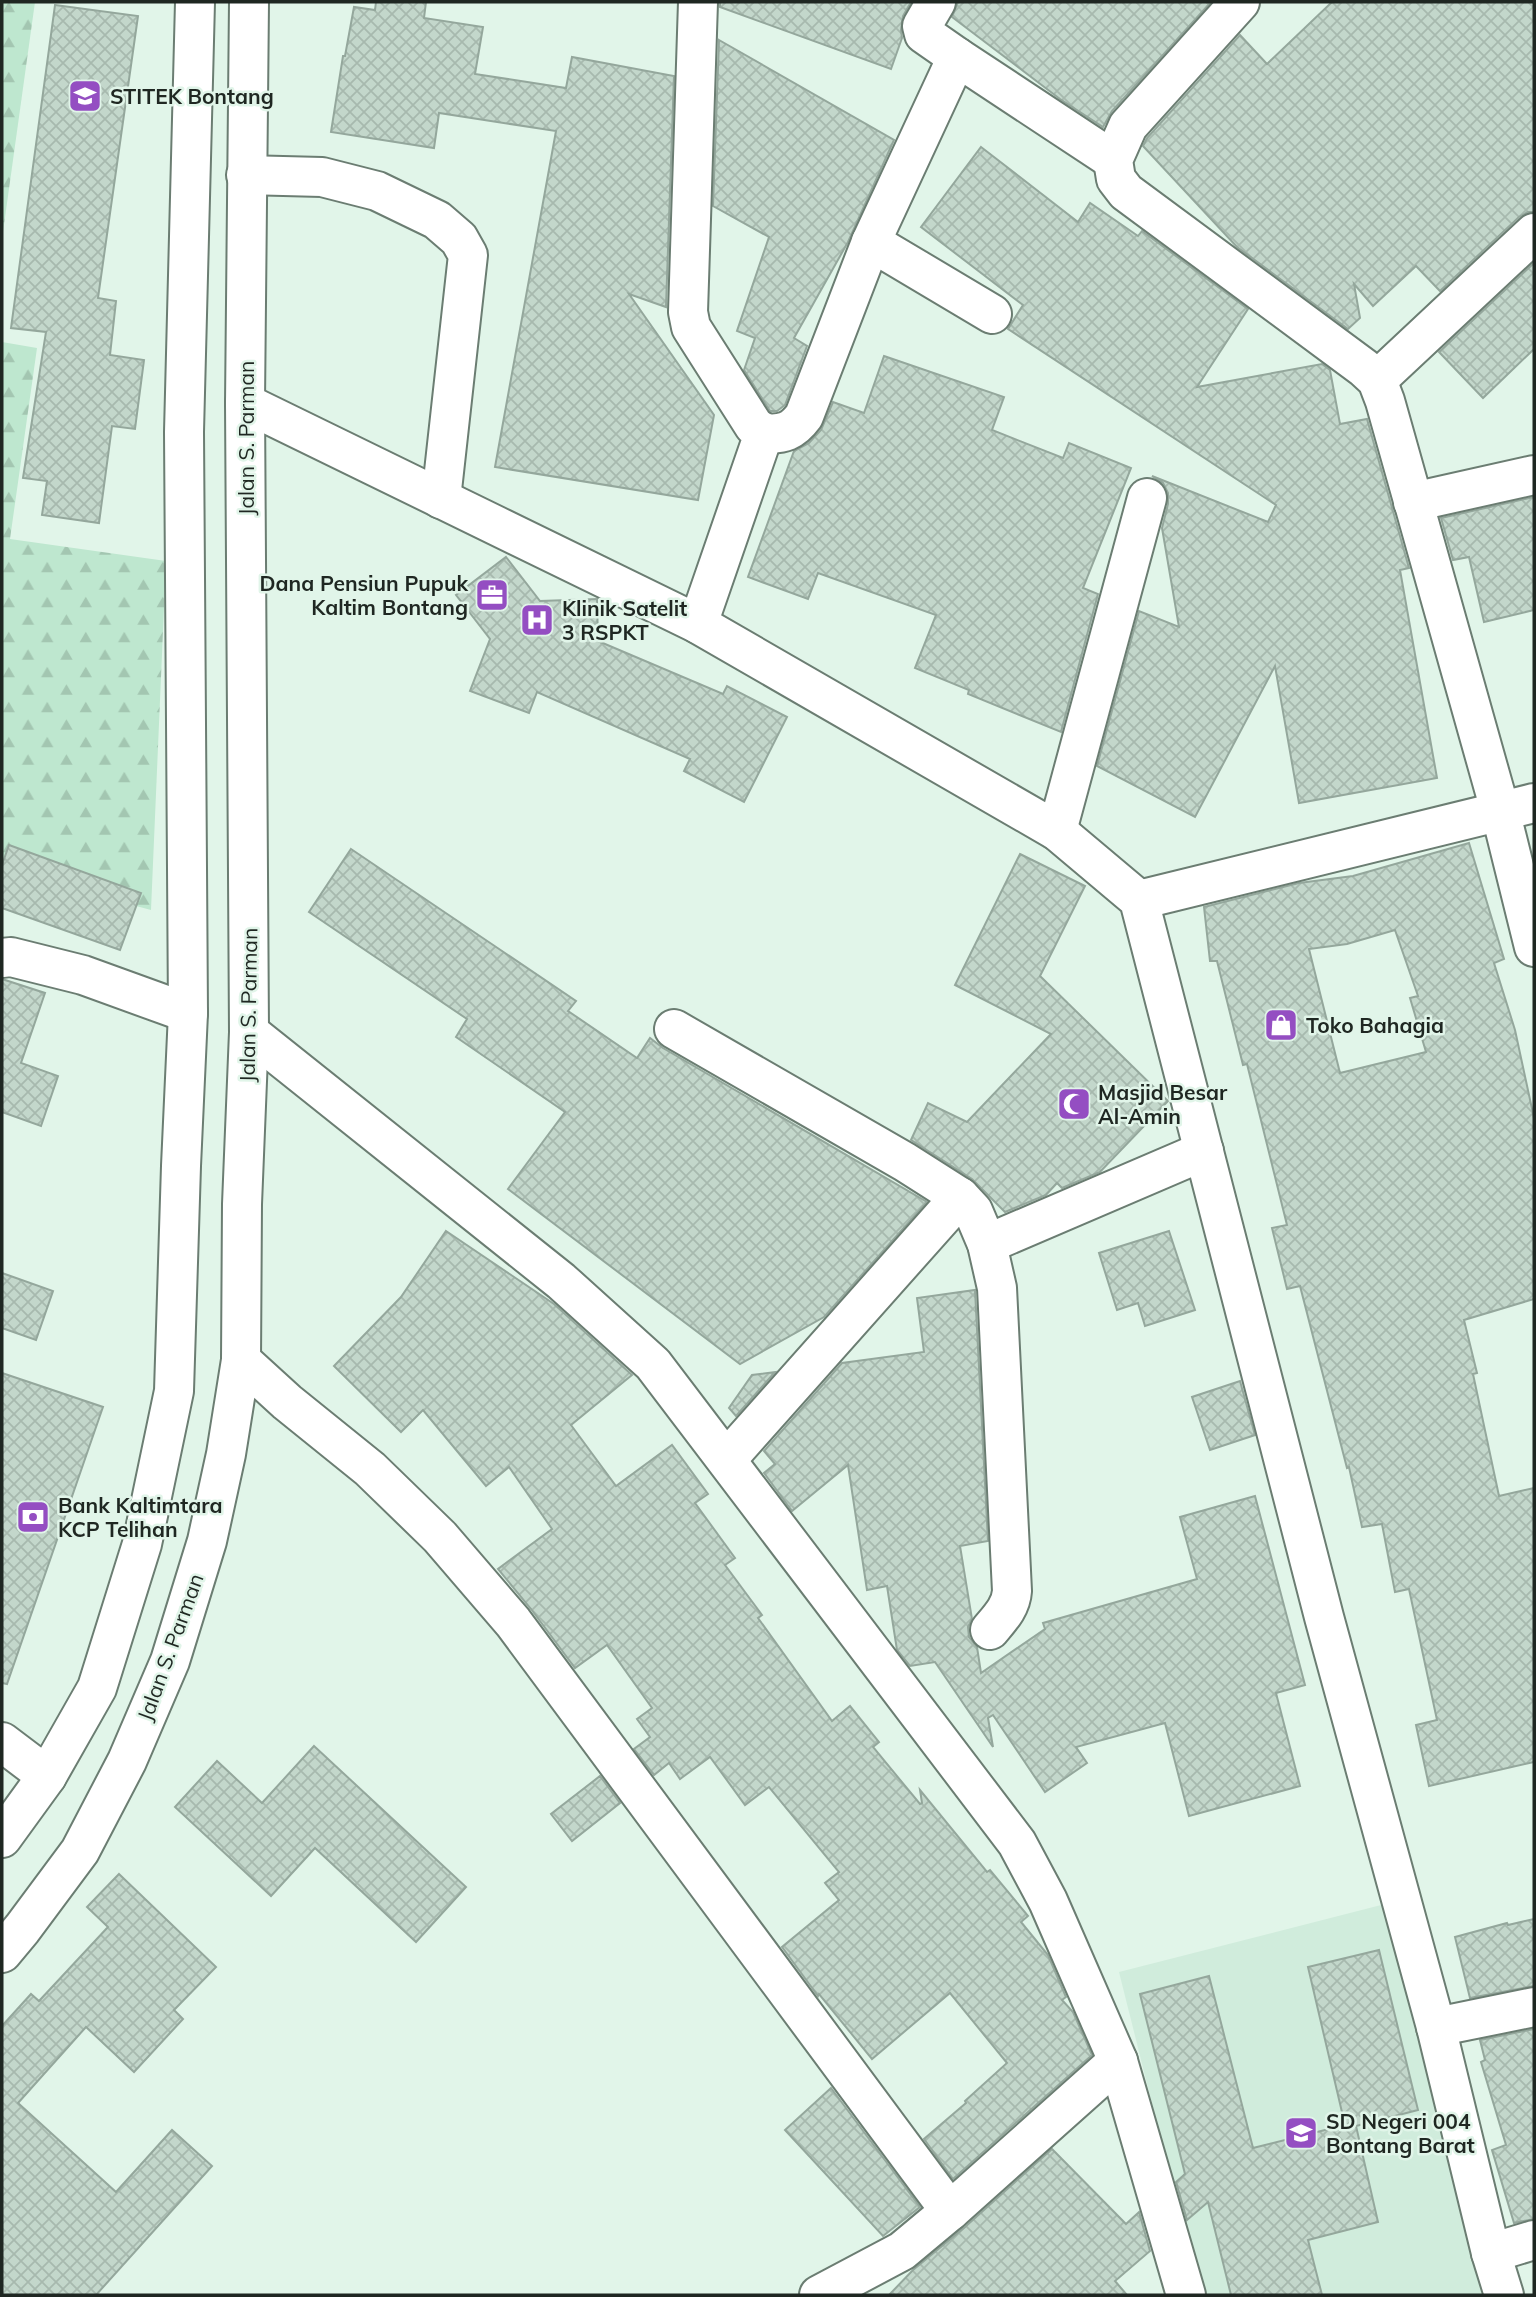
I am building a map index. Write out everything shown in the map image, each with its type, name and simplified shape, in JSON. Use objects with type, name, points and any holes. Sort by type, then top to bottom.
[{"type":"street","points":[[2,1838],[47,1776],[96,1688],[142,1544],[174,1391],[188,1013],[184,432],[195,2]]},
{"type":"street","name":"Jalan S. Parman","points":[[2,1953],[80,1851],[128,1761],[170,1661],[207,1541],[226,1454],[241,1360],[242,1205],[249,1032],[245,403],[249,2]]},
{"type":"street","points":[[698,2],[688,312],[691,327],[754,426],[764,433],[785,433],[796,427],[804,416],[871,242],[957,57]]},
{"type":"street","points":[[936,2],[922,26],[924,34],[1113,160]]},
{"type":"street","points":[[1240,2],[1128,126],[1113,160],[1116,179],[1126,192],[1377,380],[1413,502],[1517,806],[1534,947]]},
{"type":"street","points":[[246,175],[322,177],[377,191],[437,220],[459,239],[468,255],[441,499]]},
{"type":"street","points":[[1377,380],[1534,233]]},
{"type":"street","points":[[871,242],[992,314]]},
{"type":"street","points":[[245,403],[698,624],[1057,831],[1139,900],[1327,1630],[1436,2027],[1491,2253],[1504,2295]]},
{"type":"street","points":[[698,624],[764,433]]},
{"type":"street","points":[[1413,502],[1534,475]]},
{"type":"street","points":[[1057,831],[1147,498]]},
{"type":"street","points":[[1139,900],[1517,806]]},
{"type":"street","points":[[2,958],[12,957],[83,975],[188,1013]]},
{"type":"street","points":[[674,1029],[905,1162],[960,1197],[973,1211],[987,1244],[997,1288],[1012,1591],[1012,1600],[1006,1611],[990,1630]]},
{"type":"street","points":[[249,1032],[561,1281],[653,1364],[1017,1843],[1048,1901],[1118,2061],[1186,2295]]},
{"type":"street","points":[[987,1244],[1204,1152]]},
{"type":"street","points":[[727,1458],[960,1197]]},
{"type":"street","points":[[241,1360],[287,1402],[370,1469],[440,1537],[513,1622],[950,2211]]},
{"type":"street","points":[[2,1742],[47,1776]]},
{"type":"street","points":[[1436,2027],[1534,2007]]},
{"type":"street","points":[[819,2295],[902,2251],[1118,2061]]},
{"type":"street","points":[[1491,2253],[1534,2240]]},
{"type":"shaded area","name":"SD Negeri 004 Bontang Barat","points":[[1385,1904],[1482,2295],[1200,2295],[1119,1972]]},
{"type":"green space","points":[[2,2],[35,2],[2,239]]},
{"type":"green space","points":[[2,342],[37,348],[10,539],[166,561],[151,910],[2,870]]},
{"type":"building","points":[[376,2],[426,2],[424,18],[483,27],[475,74],[566,88],[572,57],[674,76],[666,307],[629,294],[714,415],[698,500],[495,467],[556,131],[439,113],[434,148],[331,132],[354,7],[375,10]]},
{"type":"building","points":[[720,2],[911,2],[903,16],[902,38],[891,69],[720,7]]},
{"type":"building","points":[[958,2],[1211,2],[1112,111],[1103,127],[1060,99],[952,17]]},
{"type":"building","points":[[1332,2],[1534,2],[1534,212],[1519,217],[1440,291],[1416,266],[1373,306],[1354,284],[1360,318],[1348,329],[1237,247],[1143,146],[1147,138],[1240,35],[1267,64]]},
{"type":"building","points":[[55,5],[138,16],[98,298],[116,301],[110,355],[144,360],[135,429],[112,426],[99,523],[42,515],[47,481],[23,478],[46,332],[11,328]]},
{"type":"building","points":[[719,40],[894,140],[848,242],[794,338],[807,346],[785,405],[777,411],[770,411],[744,370],[755,338],[737,331],[769,237],[713,206]]},
{"type":"building","points":[[981,147],[1078,222],[1090,203],[1138,236],[1142,231],[1248,309],[1197,387],[1322,364],[1330,370],[1340,424],[1367,419],[1409,568],[1400,570],[1437,778],[1299,803],[1275,666],[1195,817],[1097,766],[1139,611],[1179,627],[1162,528],[1168,493],[1163,483],[1152,476],[1268,522],[1276,505],[1008,329],[1023,305],[921,227]]},
{"type":"building","points":[[1534,263],[1534,349],[1483,398],[1439,352]]},
{"type":"building","points":[[884,356],[1004,397],[992,430],[1063,458],[1069,443],[1131,468],[1083,588],[1098,594],[1061,732],[968,694],[969,690],[915,668],[936,615],[818,573],[808,599],[748,577],[794,451],[809,443],[821,430],[833,402],[864,413]]},
{"type":"building","points":[[1534,497],[1534,610],[1484,622],[1469,557],[1453,560],[1441,518]]},
{"type":"building","points":[[506,557],[540,601],[597,599],[598,641],[723,694],[727,686],[787,717],[744,802],[684,771],[690,759],[537,692],[529,713],[470,691],[490,639],[456,595]]},
{"type":"building","points":[[1469,843],[1504,959],[1494,963],[1515,1030],[1534,1118],[1534,1299],[1464,1320],[1477,1373],[1473,1374],[1499,1496],[1534,1488],[1534,1762],[1429,1786],[1416,1725],[1437,1720],[1409,1589],[1395,1592],[1382,1524],[1362,1527],[1349,1467],[1347,1468],[1300,1286],[1287,1289],[1272,1228],[1287,1225],[1247,1064],[1243,1065],[1217,961],[1210,961],[1204,907],[1299,883],[1353,876]],"holes":[[[1395,930],[1418,996],[1410,998],[1426,1052],[1340,1073],[1309,949],[1347,944]]]},
{"type":"building","points":[[9,845],[141,893],[120,950],[2,908],[2,865]]},
{"type":"building","points":[[351,849],[576,1001],[568,1011],[637,1058],[650,1038],[927,1202],[824,1317],[740,1364],[508,1189],[565,1112],[456,1037],[467,1019],[309,912]]},
{"type":"building","points":[[1020,854],[1085,886],[1040,976],[1168,1101],[1100,1172],[1062,1188],[1057,1183],[1046,1195],[1005,1212],[972,1179],[911,1140],[928,1103],[967,1122],[1051,1034],[955,985]]},
{"type":"building","points":[[2,979],[45,993],[21,1063],[58,1076],[41,1126],[2,1112]]},
{"type":"building","points":[[446,1231],[554,1304],[632,1375],[571,1425],[616,1486],[672,1445],[708,1494],[695,1503],[735,1558],[725,1565],[762,1615],[758,1618],[832,1721],[850,1706],[879,1742],[873,1747],[920,1804],[920,1790],[987,1872],[990,1870],[1028,1916],[1021,1922],[1048,1955],[1066,1997],[1062,2000],[1073,2012],[1092,2055],[953,2179],[924,2139],[1007,2063],[950,1993],[872,2059],[819,1994],[818,1996],[782,1947],[839,1900],[825,1883],[839,1872],[769,1787],[745,1805],[710,1757],[680,1779],[669,1763],[654,1775],[634,1749],[650,1737],[637,1719],[652,1708],[607,1645],[575,1668],[498,1569],[552,1529],[509,1467],[486,1486],[423,1410],[401,1432],[334,1366],[401,1297]]},
{"type":"building","points":[[1169,1231],[1195,1310],[1145,1326],[1138,1303],[1117,1310],[1099,1253]]},
{"type":"building","points":[[2,1273],[53,1291],[36,1340],[2,1328]]},
{"type":"building","points":[[975,1290],[988,1541],[960,1546],[972,1619],[968,1627],[969,1637],[977,1647],[981,1673],[1045,1629],[1043,1623],[1197,1579],[1180,1517],[1255,1496],[1305,1685],[1276,1693],[1300,1786],[1189,1816],[1165,1723],[1076,1747],[1087,1763],[1045,1792],[993,1715],[988,1718],[993,1747],[935,1662],[910,1666],[897,1650],[887,1586],[867,1590],[848,1465],[792,1511],[764,1473],[775,1464],[764,1451],[842,1363],[924,1352],[917,1298]]},
{"type":"building","points":[[775,1372],[736,1416],[729,1408],[752,1375]]},
{"type":"building","points":[[2,1373],[103,1407],[7,1684],[2,1683]]},
{"type":"building","points":[[1240,1381],[1255,1435],[1210,1450],[1192,1397]]},
{"type":"building","points":[[314,1746],[466,1887],[416,1942],[315,1848],[271,1896],[175,1807],[217,1761],[262,1803]]},
{"type":"building","points":[[600,1776],[620,1803],[572,1841],[551,1814]]},
{"type":"building","points":[[119,1874],[216,1967],[174,2010],[183,2019],[134,2072],[86,2027],[18,2103],[116,2192],[172,2130],[212,2166],[96,2295],[2,2295],[2,2026],[31,1994],[39,2001],[108,1927],[87,1907]]},
{"type":"building","points":[[1534,1919],[1534,1986],[1470,1998],[1455,1937]]},
{"type":"building","points":[[1379,1950],[1418,2110],[1356,2126],[1378,2222],[1308,2240],[1322,2295],[1231,2295],[1208,2202],[1187,2220],[1176,2182],[1185,2174],[1140,1994],[1209,1976],[1253,2148],[1345,2125],[1308,1967]]},
{"type":"building","points":[[1534,2029],[1534,2219],[1514,2223],[1492,2150],[1506,2145],[1481,2062],[1485,2060],[1480,2040]]},
{"type":"building","points":[[831,2088],[920,2207],[883,2236],[785,2130]]},
{"type":"building","points":[[1052,2149],[1126,2224],[1139,2212],[1150,2251],[1115,2281],[1127,2295],[889,2295],[913,2270]]},
{"type":"place","name":"STITEK Bontang","points":[[85,96]]},
{"type":"place","name":"Dana Pensiun Pupuk Kaltim Bontang","points":[[492,595]]},
{"type":"place","name":"Klinik Satelit 3 RSPKT","points":[[537,620]]},
{"type":"place","name":"Toko Bahagia","points":[[1281,1025]]},
{"type":"place","name":"Masjid Besar Al-Amin","points":[[1074,1104]]},
{"type":"place","name":"Bank Kaltimtara KCP Telihan","points":[[33,1517]]},
{"type":"place","name":"SD Negeri 004 Bontang Barat","points":[[1301,2133]]}]
